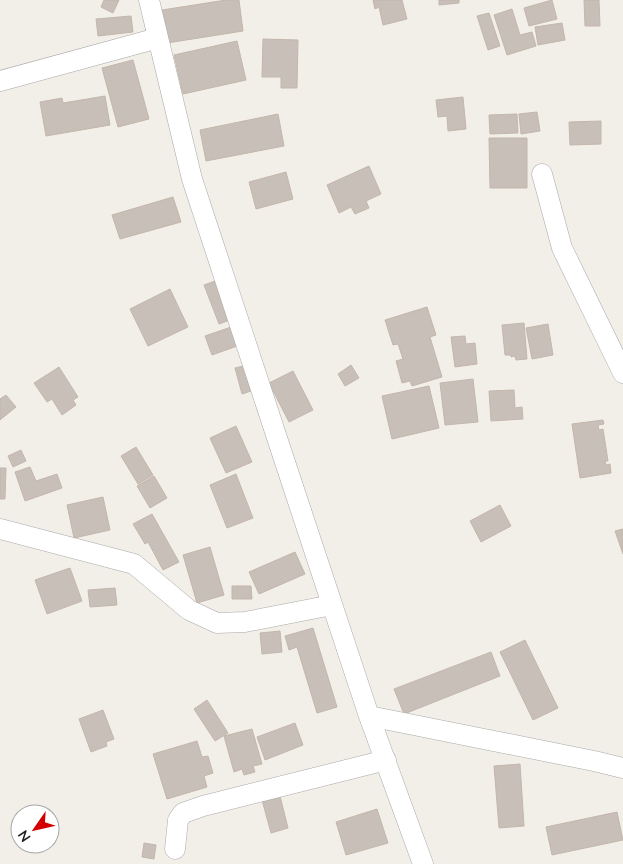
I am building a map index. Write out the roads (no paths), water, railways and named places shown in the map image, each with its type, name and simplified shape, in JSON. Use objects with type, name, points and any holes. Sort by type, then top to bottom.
[{"type":"street","points":[[149,0],[192,179],[332,605],[423,864]]},
{"type":"street","points":[[0,81],[158,38]]},
{"type":"street","points":[[542,174],[562,248],[623,373]]},
{"type":"street","points":[[0,529],[134,564],[190,610],[217,623],[245,622],[332,605]]},
{"type":"street","points":[[370,716],[623,768]]},
{"type":"street","points":[[175,849],[178,820],[183,813],[203,806],[386,760]]}]
